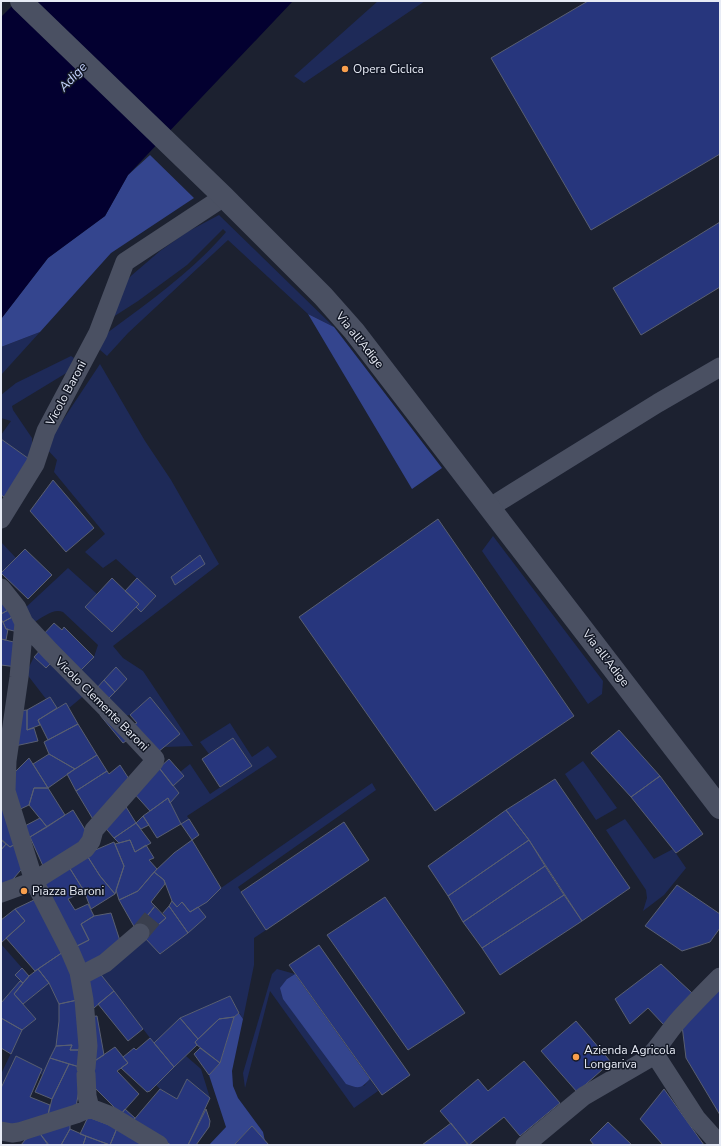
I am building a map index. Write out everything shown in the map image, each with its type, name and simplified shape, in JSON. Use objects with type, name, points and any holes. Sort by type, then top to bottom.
[{"type":"street","name":"Via all'Adige","points":[[21,1],[219,191],[323,296],[354,331],[720,808]]},
{"type":"street","name":"Vicolo Baroni","points":[[1,519],[35,464],[46,431],[98,333],[125,262],[219,200],[219,191]]},
{"type":"street","points":[[490,508],[658,403],[720,367]]},
{"type":"street","name":"Vicolo Clemente Baroni","points":[[1,588],[17,608],[24,622],[43,644],[155,759],[94,830],[91,841],[85,849],[34,881]]},
{"type":"street","points":[[24,622],[19,677],[7,761],[6,791],[34,881],[70,951],[80,976],[84,1000],[88,1046],[86,1071],[87,1096],[90,1108]]},
{"type":"street","points":[[19,677],[23,667],[31,655],[43,644]]},
{"type":"street","points":[[1,893],[34,881]]},
{"type":"street","points":[[80,976],[111,959],[140,933]]},
{"type":"street","points":[[525,1145],[584,1096],[617,1076],[639,1065],[654,1053],[663,1038],[681,1017],[720,977]]},
{"type":"street","points":[[654,1053],[696,1118],[720,1145]]},
{"type":"street","points":[[1,1131],[12,1133],[19,1132],[76,1114],[90,1108],[111,1116],[159,1145]]},
{"type":"shaded area","points":[[378,1],[425,1],[304,83],[294,76]]},
{"type":"shaded area","points":[[150,155],[194,198],[111,253],[40,332],[1,347],[1,319],[48,258],[105,216],[128,175]]},
{"type":"shaded area","points":[[219,215],[334,327],[308,314],[228,240],[128,333],[107,356],[99,349],[103,336],[152,300],[183,274],[226,232],[223,229],[187,265],[138,301],[110,319],[127,280],[160,251],[187,232]]},
{"type":"shaded area","points":[[308,314],[334,327],[442,468],[412,489]]},
{"type":"shaded area","points":[[40,332],[1,375],[1,347]]},
{"type":"shaded area","points":[[71,356],[74,358],[68,372],[12,406],[13,410],[32,438],[32,461],[1,439],[1,435],[11,421],[1,418],[1,395],[16,383]]},
{"type":"shaded area","points":[[100,364],[145,441],[171,480],[219,564],[113,646],[123,658],[143,671],[193,746],[164,747],[179,733],[150,697],[130,715],[123,716],[106,701],[127,679],[116,668],[96,689],[80,671],[94,657],[98,645],[63,612],[51,612],[33,623],[24,609],[68,568],[97,594],[85,607],[112,632],[136,607],[141,612],[156,596],[116,559],[103,568],[85,552],[105,534],[54,472],[57,460],[45,447]]},
{"type":"shaded area","points":[[493,536],[603,681],[602,694],[588,704],[482,551]]},
{"type":"shaded area","points":[[1,542],[16,558],[1,574]]},
{"type":"shaded area","points":[[34,657],[46,668],[54,660],[87,693],[69,708],[66,703],[57,708],[50,697],[46,699],[26,673]]},
{"type":"shaded area","points":[[230,723],[252,757],[268,746],[277,757],[187,816],[189,819],[181,824],[170,803],[179,793],[173,786],[180,772],[190,764],[210,794],[252,766],[233,738],[209,754],[200,742]]},
{"type":"shaded area","points":[[583,761],[617,808],[596,820],[565,774]]},
{"type":"shaded area","points":[[372,783],[376,790],[238,887],[266,930],[254,938],[254,965],[243,1019],[230,996],[180,1018],[154,1043],[98,971],[144,937],[161,954],[206,917],[198,907],[221,888]]},
{"type":"shaded area","points":[[625,819],[654,859],[673,849],[686,868],[664,895],[643,911],[647,898],[646,890],[606,830]]},
{"type":"shaded area","points":[[1,944],[22,968],[15,975],[20,981],[1,1003]]},
{"type":"shaded area","points":[[277,969],[295,974],[287,979],[364,1086],[370,1079],[378,1091],[354,1108],[270,991],[245,1088],[243,1073],[272,974]]},
{"type":"shaded area","points":[[295,974],[370,1079],[364,1085],[356,1087],[346,1084],[283,999],[280,988],[287,979]]},
{"type":"shaded area","points":[[49,983],[59,1004],[59,1021],[56,1046],[43,1075],[40,1074],[42,1069],[16,1056],[1,1086],[1,1074],[22,1030],[36,1019],[23,1004]]},
{"type":"shaded area","points":[[239,1013],[243,1019],[232,1071],[233,1086],[238,1098],[263,1132],[265,1141],[252,1126],[234,1145],[209,1145],[226,1127],[209,1075],[220,1063],[234,1017]]},
{"type":"shaded area","points":[[186,1056],[201,1069],[210,1098],[187,1079],[177,1099],[156,1085]]},
{"type":"water","name":"Adige","points":[[17,1],[293,1],[128,175],[105,216],[48,258],[1,319],[1,17]]},
{"type":"building","points":[[588,1],[720,1],[720,154],[591,230],[491,58]]},
{"type":"building","points":[[720,222],[720,287],[641,335],[613,288]]},
{"type":"building","points":[[1,439],[32,461],[6,498],[1,495]]},
{"type":"building","points":[[53,480],[94,528],[66,552],[30,511]]},
{"type":"building","points":[[438,519],[574,716],[435,811],[299,617]]},
{"type":"building","points":[[25,549],[52,575],[28,599],[1,573]]},
{"type":"building","points":[[200,555],[205,564],[175,585],[171,577]]},
{"type":"building","points":[[112,578],[139,604],[112,632],[85,607]]},
{"type":"building","points":[[137,578],[156,596],[141,612],[136,607],[139,604],[125,591]]},
{"type":"building","points":[[1,596],[10,609],[1,614]]},
{"type":"building","points":[[10,609],[14,616],[3,622],[1,619],[1,614]]},
{"type":"building","points":[[14,616],[18,632],[6,629],[3,622]]},
{"type":"building","points":[[1,621],[6,629],[8,629],[6,640],[1,639]]},
{"type":"building","points":[[54,623],[62,630],[64,627],[94,657],[80,671],[42,636]]},
{"type":"building","points":[[1,639],[18,643],[17,667],[1,665]]},
{"type":"building","points":[[43,647],[54,660],[46,668],[34,657]]},
{"type":"building","points":[[116,667],[127,679],[115,692],[104,680]]},
{"type":"building","points":[[104,680],[115,692],[106,701],[96,689]]},
{"type":"building","points":[[50,697],[57,708],[38,720],[40,725],[27,730],[27,710]]},
{"type":"building","points":[[150,697],[180,734],[158,752],[133,725],[137,723],[130,715]]},
{"type":"building","points":[[66,703],[78,724],[48,740],[38,720]]},
{"type":"building","points":[[27,710],[27,730],[34,728],[38,741],[15,746],[18,711]]},
{"type":"building","points":[[100,715],[129,739],[123,743]]},
{"type":"building","points":[[78,724],[97,755],[75,769],[49,754],[44,742]]},
{"type":"building","points":[[619,730],[660,776],[631,797],[591,753]]},
{"type":"building","points":[[233,738],[252,766],[220,787],[202,759]]},
{"type":"building","points":[[49,754],[75,769],[48,788],[33,764]]},
{"type":"building","points":[[97,755],[107,771],[76,791],[67,774]]},
{"type":"building","points":[[29,758],[48,788],[34,788],[29,805],[14,812],[10,777]]},
{"type":"building","points":[[169,759],[184,776],[173,786],[159,768]]},
{"type":"building","points":[[120,765],[131,782],[94,821],[76,791],[107,771],[109,774]]},
{"type":"building","points":[[157,765],[179,793],[170,803],[168,798],[150,811],[132,791]]},
{"type":"building","points":[[660,776],[703,834],[676,853],[631,797]]},
{"type":"building","points":[[555,779],[630,888],[582,921],[529,840],[506,810]]},
{"type":"building","points":[[34,788],[48,788],[65,815],[47,827],[29,805]]},
{"type":"building","points":[[168,798],[181,824],[157,838],[143,816]]},
{"type":"building","points":[[123,802],[136,823],[114,838],[102,824]]},
{"type":"building","points":[[1,806],[19,842],[10,847],[1,839]]},
{"type":"building","points":[[73,810],[89,836],[44,868],[30,837]]},
{"type":"building","points":[[506,810],[529,840],[448,896],[428,866]]},
{"type":"building","points":[[143,816],[149,825],[141,829],[136,823]]},
{"type":"building","points":[[40,818],[47,827],[30,837],[21,828]]},
{"type":"building","points":[[189,819],[199,835],[192,840],[181,824]]},
{"type":"building","points":[[344,822],[369,860],[266,930],[241,892]]},
{"type":"building","points":[[136,823],[151,843],[135,852],[130,840],[119,843],[114,838]]},
{"type":"building","points":[[1,840],[6,844],[1,850]]},
{"type":"building","points":[[130,840],[135,852],[146,845],[154,858],[149,860],[157,869],[138,891],[119,900],[116,890],[124,866],[115,844]]},
{"type":"building","points":[[192,840],[221,888],[207,902],[190,912],[182,902],[177,907],[172,901],[164,880],[154,872],[174,853]]},
{"type":"building","points":[[529,840],[545,866],[463,922],[448,896]]},
{"type":"building","points":[[19,842],[26,864],[8,885],[1,888],[1,850],[6,844],[10,847]]},
{"type":"building","points":[[114,842],[124,866],[115,894],[100,876],[86,854]]},
{"type":"building","points":[[86,854],[100,876],[115,894],[91,909],[84,891],[69,867]]},
{"type":"building","points":[[545,866],[564,895],[482,948],[463,922]]},
{"type":"building","points":[[69,867],[84,891],[68,899],[75,910],[88,904],[94,916],[81,924],[89,940],[75,947],[42,882]]},
{"type":"building","points":[[154,872],[164,880],[165,884],[151,902],[155,906],[136,930],[119,900],[138,891]]},
{"type":"building","points":[[677,885],[720,914],[720,928],[710,942],[682,951],[645,926]]},
{"type":"building","points":[[564,895],[582,921],[500,975],[482,948]]},
{"type":"building","points":[[385,897],[465,1013],[408,1050],[327,935]]},
{"type":"building","points":[[36,899],[66,950],[35,971],[6,938],[25,921],[15,909]]},
{"type":"building","points":[[172,901],[177,907],[182,902],[190,912],[198,907],[206,917],[188,933],[169,906]]},
{"type":"building","points":[[155,906],[166,918],[144,937],[136,930]]},
{"type":"building","points":[[169,906],[188,933],[160,954],[144,937],[166,918],[162,914]]},
{"type":"building","points":[[15,909],[25,921],[1,943],[1,920]]},
{"type":"building","points":[[111,913],[121,944],[84,969],[75,947],[89,940],[81,924],[94,916]]},
{"type":"building","points":[[319,945],[410,1075],[382,1095],[289,965]]},
{"type":"building","points":[[66,950],[82,999],[59,1004],[49,983],[38,969]]},
{"type":"building","points":[[661,964],[692,993],[664,1025],[648,1008],[630,1024],[615,999]]},
{"type":"building","points":[[22,968],[29,976],[23,983],[15,975]]},
{"type":"building","points":[[38,969],[49,983],[23,1004],[14,994],[29,976]]},
{"type":"building","points":[[98,971],[114,991],[88,1013],[84,983]]},
{"type":"building","points":[[720,977],[720,1115],[686,1058],[681,1017]]},
{"type":"building","points":[[20,981],[23,983],[14,994],[36,1019],[22,1030],[1,1018],[1,1003]]},
{"type":"building","points":[[114,991],[143,1029],[128,1041],[98,1004]]},
{"type":"building","points":[[230,996],[239,1013],[234,1017],[219,1019],[198,1039],[180,1018]]},
{"type":"building","points":[[82,999],[84,1050],[70,1050],[72,1045],[56,1046],[59,1021],[59,1004]]},
{"type":"building","points":[[97,1016],[104,1055],[90,1064],[88,1017]]},
{"type":"building","points":[[234,1017],[220,1063],[195,1042],[219,1019]]},
{"type":"building","points":[[1,1018],[22,1030],[11,1054],[1,1048]]},
{"type":"building","points":[[180,1018],[198,1039],[195,1042],[197,1045],[174,1067],[154,1043]]},
{"type":"building","name":"Azienda Agricola Longariva","points":[[576,1021],[611,1062],[577,1092],[541,1051]]},
{"type":"building","points":[[150,1038],[174,1067],[150,1091],[147,1092],[121,1068],[128,1063],[123,1057],[134,1048],[136,1050]]},
{"type":"building","points":[[72,1045],[70,1050],[84,1050],[83,1068],[50,1058],[56,1046]]},
{"type":"building","points":[[115,1047],[128,1063],[117,1071],[139,1094],[121,1114],[93,1086],[90,1064]]},
{"type":"building","points":[[200,1048],[220,1063],[209,1075],[194,1054]]},
{"type":"building","points":[[16,1056],[42,1069],[30,1097],[50,1105],[47,1119],[5,1126],[1,1124],[1,1088]]},
{"type":"building","points":[[50,1058],[69,1064],[52,1099],[35,1092]]},
{"type":"building","points":[[524,1061],[560,1103],[520,1136],[504,1117],[469,1145],[440,1111],[478,1079],[488,1091]]},
{"type":"building","points":[[69,1064],[83,1068],[75,1112],[47,1119],[52,1099]]},
{"type":"building","points":[[187,1079],[210,1098],[188,1145],[171,1145],[132,1122],[160,1089],[177,1099]]},
{"type":"building","points":[[664,1089],[704,1145],[663,1145],[640,1119]]},
{"type":"building","points":[[125,1109],[135,1118],[132,1122],[121,1114]]},
{"type":"building","points":[[206,1109],[210,1121],[209,1127],[196,1145],[188,1145]]},
{"type":"building","points":[[88,1117],[117,1128],[110,1145],[80,1134]]},
{"type":"building","points":[[70,1120],[70,1129],[61,1145],[48,1145],[38,1131]]},
{"type":"building","points":[[608,1122],[632,1145],[594,1145],[590,1140]]},
{"type":"building","points":[[451,1123],[468,1145],[422,1145]]},
{"type":"building","points":[[252,1126],[269,1145],[234,1145]]},
{"type":"building","points":[[117,1128],[148,1145],[110,1145]]},
{"type":"building","points":[[70,1129],[86,1136],[83,1145],[61,1145]]},
{"type":"building","points":[[38,1131],[49,1145],[21,1145],[25,1140]]},
{"type":"building","points":[[86,1136],[110,1145],[83,1145]]},
{"type":"tunnel","points":[[140,933],[159,910]]},
{"type":"place","name":"Opera Ciclica","points":[[345,69]]},
{"type":"place","name":"Piazza Baroni","points":[[24,891]]},
{"type":"place","name":"Azienda Agricola Longariva","points":[[576,1057]]}]
